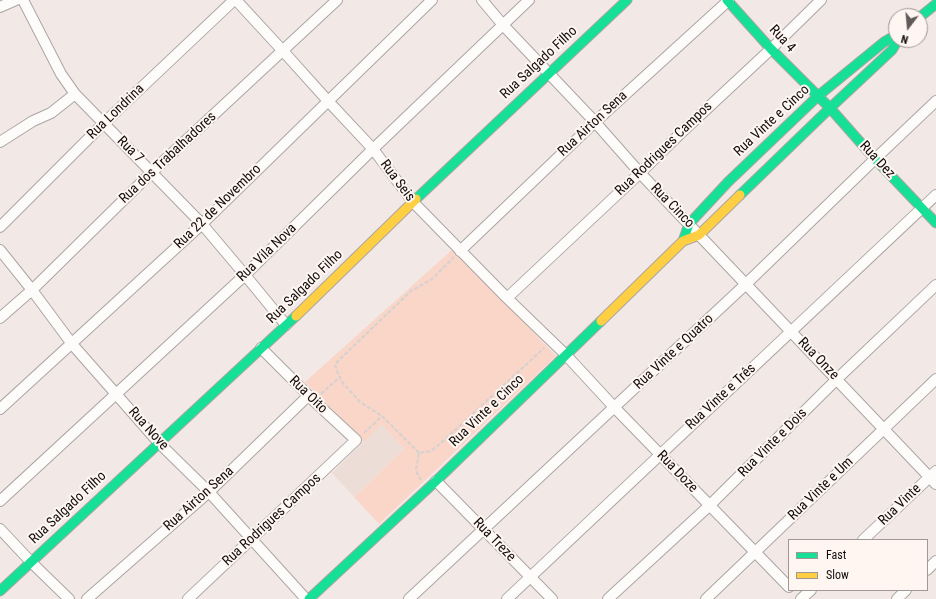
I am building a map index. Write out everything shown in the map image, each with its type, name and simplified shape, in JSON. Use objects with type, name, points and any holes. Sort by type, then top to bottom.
[{"type":"street","points":[[0,7],[16,0]]},
{"type":"street","name":"Rua 7","points":[[23,0],[61,74],[75,94],[202,224],[286,325]]},
{"type":"street","name":"Rua Seis","points":[[235,0],[373,149],[413,202],[460,251],[566,355]]},
{"type":"street","name":"Rua Londrina","points":[[0,227],[104,123],[235,0]]},
{"type":"street","name":"Rua dos Trabalhadores","points":[[0,318],[32,290],[152,172],[337,0]]},
{"type":"street","name":"Rua 22 de Novembro","points":[[0,410],[202,224],[432,0]]},
{"type":"street","name":"Rua Cinco","points":[[482,0],[503,25],[699,235]]},
{"type":"street","name":"Rua Vila Nova","points":[[0,501],[245,275],[373,149],[529,0]]},
{"type":"street","name":"Rua Salgado Filho","points":[[0,591],[286,325],[413,202],[627,0]]},
{"type":"street","name":"Rua 4","points":[[728,0],[771,49],[818,96]]},
{"type":"street","name":"Rua Airton Sena","points":[[460,251],[595,122],[728,0]]},
{"type":"street","name":"Rua Rodrigues Campos","points":[[507,298],[821,0]]},
{"type":"street","points":[[928,10],[936,4]]},
{"type":"street","name":"Rua Vinte e Cinco","points":[[683,242],[689,224],[728,182],[818,96],[888,40]]},
{"type":"street","name":"Rua Vinte e Cinco","points":[[309,599],[436,481],[683,242],[699,235],[893,48]]},
{"type":"street","points":[[0,142],[33,121],[51,113],[75,94]]},
{"type":"street","name":"Rua Dez","points":[[818,96],[936,223]]},
{"type":"street","name":"Rua Vinte e Quatro","points":[[409,599],[746,284],[936,101]]},
{"type":"street","name":"Rua Vinte e Três","points":[[507,599],[936,195]]},
{"type":"street","name":"Rua Onze","points":[[699,235],[884,429],[934,477]]},
{"type":"street","name":"Rua Nove","points":[[0,250],[72,344],[159,443],[209,492],[306,599]]},
{"type":"street","name":"Rua Vinte e Dois","points":[[608,599],[710,505],[837,380],[936,286]]},
{"type":"street","name":"Rua Oito","points":[[261,348],[356,440]]},
{"type":"street","name":"Rua Doze","points":[[566,355],[614,407],[788,586]]},
{"type":"street","name":"Rua Vinte e Um","points":[[706,599],[936,379]]},
{"type":"street","name":"Rua Airton Sena","points":[[87,599],[209,492],[311,398]]},
{"type":"street","name":"Rua Rodrigues Campos","points":[[188,599],[356,440]]},
{"type":"street","name":"Rua Vinte","points":[[864,539],[934,477]]},
{"type":"street","name":"Rua Treze","points":[[436,481],[552,599]]},
{"type":"street","points":[[0,529],[31,562],[70,599]]},
{"type":"street","points":[[928,569],[936,561]]},
{"type":"street","points":[[793,591],[801,599],[810,591]]},
{"type":"street","points":[[897,599],[905,591]]},
{"type":"path","points":[[419,453],[382,416],[360,402],[342,382],[335,364],[411,291],[432,280],[460,251]]},
{"type":"path","points":[[419,453],[431,451],[441,443],[551,340]]},
{"type":"path","points":[[311,398],[340,377]]},
{"type":"path","points":[[356,440],[382,416]]},
{"type":"path","points":[[419,453],[416,469],[418,476],[428,488]]},
{"type":"shaded area","points":[[454,248],[556,356],[379,524],[354,497],[404,449],[381,424],[364,442],[305,382]]},
{"type":"shaded area","points":[[381,424],[404,449],[354,497],[332,473]]},
{"type":"traffic: fast","points":[[416,199],[627,0]]},
{"type":"traffic: fast","points":[[727,0],[771,49],[830,108],[875,159],[936,223]]},
{"type":"traffic: fast","points":[[928,10],[936,4]]},
{"type":"traffic: fast","points":[[683,241],[689,224],[728,182],[818,96],[888,40]]},
{"type":"traffic: fast","points":[[740,195],[893,48]]},
{"type":"traffic: fast","points":[[0,591],[296,316]]},
{"type":"traffic: fast","points":[[309,599],[436,481],[601,321]]},
{"type":"traffic: slow","points":[[601,321],[683,241],[699,235],[740,195]]},
{"type":"traffic: slow","points":[[296,316],[416,199]]}]
